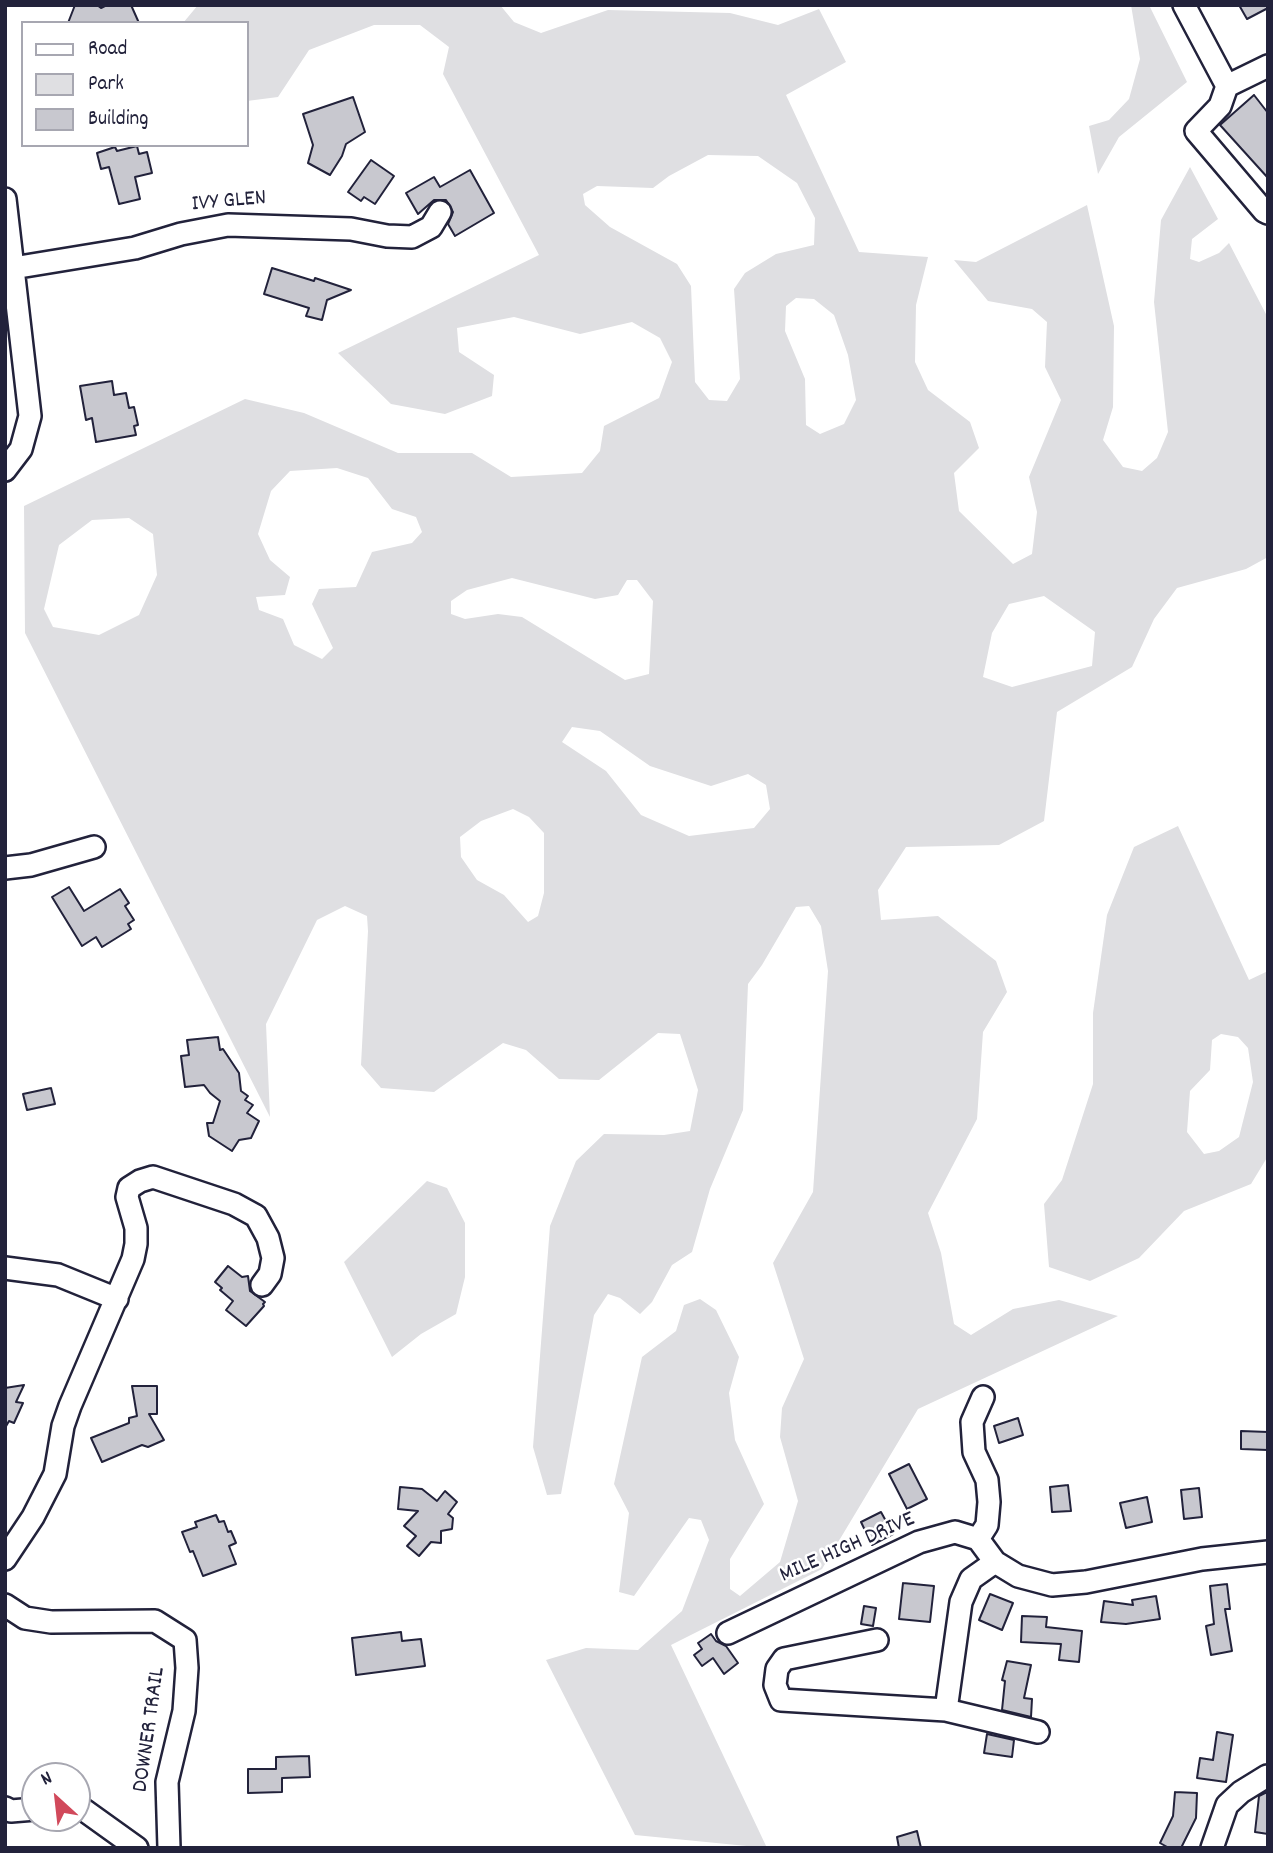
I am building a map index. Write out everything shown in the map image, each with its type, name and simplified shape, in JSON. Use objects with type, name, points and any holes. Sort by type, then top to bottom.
[{"type":"street","points":[[1184,5],[1227,86]]},
{"type":"street","points":[[1268,66],[1227,86],[1220,106],[1196,131],[1268,213]]},
{"type":"street","points":[[5,199],[30,416],[22,449],[5,470]]},
{"type":"street","name":"IVY GLEN","points":[[13,268],[135,248],[181,234],[228,225],[351,229],[387,236],[412,237],[431,227],[440,212]]},
{"type":"street","points":[[5,868],[94,847]]},
{"type":"street","points":[[5,1559],[33,1517],[55,1474],[63,1426],[70,1406],[133,1259],[136,1228],[127,1197],[130,1188],[153,1177],[234,1204],[256,1216],[268,1238],[273,1258],[270,1274],[262,1284]]},
{"type":"street","points":[[5,1268],[58,1275],[117,1299]]},
{"type":"street","points":[[983,1397],[972,1422],[974,1452],[987,1480],[989,1502],[987,1525],[978,1539],[995,1562],[1018,1576],[1052,1585],[1086,1582],[1202,1559],[1268,1552]]},
{"type":"street","name":"MILE HIGH DRIVE","points":[[728,1633],[919,1542],[955,1532],[978,1539]]},
{"type":"street","points":[[946,1710],[961,1602],[971,1579],[995,1562]]},
{"type":"street","name":"DOWNER TRAIL","points":[[5,1605],[25,1618],[51,1622],[155,1621],[185,1640],[187,1668],[184,1711],[167,1782],[169,1848]]},
{"type":"street","points":[[877,1640],[785,1659],[777,1669],[775,1685],[781,1700],[946,1710],[1038,1732]]},
{"type":"street","points":[[1212,1848],[1227,1805],[1241,1792],[1268,1775]]},
{"type":"street","points":[[91,1815],[137,1848]]},
{"type":"green space","points":[[198,5],[500,5],[514,22],[541,33],[608,10],[730,13],[778,25],[819,9],[846,62],[786,95],[859,252],[928,257],[916,305],[915,362],[928,390],[970,422],[979,448],[954,473],[959,511],[1013,564],[1032,554],[1037,512],[1029,477],[1061,400],[1045,367],[1047,322],[1032,309],[988,301],[954,260],[976,262],[1087,205],[1114,326],[1113,407],[1103,440],[1123,467],[1142,471],[1157,458],[1168,432],[1154,302],[1161,220],[1190,167],[1218,219],[1192,239],[1190,259],[1199,262],[1219,253],[1229,243],[1268,318],[1268,557],[1246,569],[1177,588],[1154,619],[1132,667],[1057,712],[1044,821],[999,845],[906,847],[878,890],[881,920],[938,916],[996,961],[1007,992],[983,1032],[977,1119],[928,1213],[941,1253],[954,1324],[971,1335],[1013,1309],[1059,1300],[1118,1316],[918,1409],[822,1569],[671,1645],[767,1848],[635,1835],[546,1660],[586,1648],[638,1650],[682,1611],[709,1540],[701,1520],[689,1518],[634,1596],[619,1592],[629,1513],[614,1484],[642,1357],[676,1331],[684,1305],[700,1299],[716,1310],[739,1357],[729,1393],[735,1440],[764,1504],[730,1559],[730,1589],[740,1596],[780,1562],[798,1501],[780,1437],[782,1408],[804,1359],[773,1263],[813,1192],[828,971],[821,926],[809,906],[796,907],[748,984],[743,1110],[710,1189],[692,1252],[672,1265],[652,1302],[640,1314],[620,1298],[608,1294],[594,1315],[561,1494],[547,1495],[533,1447],[550,1226],[576,1161],[604,1134],[664,1135],[690,1131],[698,1090],[680,1034],[658,1033],[599,1080],[559,1079],[526,1050],[503,1043],[434,1092],[381,1088],[361,1065],[367,916],[345,906],[317,920],[266,1024],[270,1117],[25,633],[24,506],[245,399],[304,413],[398,453],[472,453],[511,477],[582,473],[600,451],[604,426],[659,398],[672,362],[660,338],[632,322],[580,334],[514,317],[457,328],[459,352],[494,375],[492,396],[445,414],[391,404],[338,353],[539,255],[443,74],[449,47],[420,25],[374,25],[309,50],[278,97],[248,101],[248,21],[185,21]],"holes":[[[708,155],[758,156],[797,183],[815,218],[814,245],[776,254],[745,273],[734,289],[740,379],[727,401],[709,400],[695,382],[691,286],[677,264],[610,227],[585,205],[583,194],[597,186],[653,188]],[[796,298],[814,299],[834,315],[848,355],[856,400],[844,424],[820,434],[806,425],[805,379],[785,331],[786,306]],[[337,468],[368,478],[392,509],[416,517],[422,532],[412,543],[372,552],[356,587],[319,589],[312,604],[333,648],[322,659],[294,645],[283,619],[259,610],[256,597],[285,595],[290,577],[270,560],[258,534],[271,491],[290,471]],[[129,518],[153,534],[157,575],[139,615],[99,635],[53,627],[44,609],[59,545],[92,520]],[[512,578],[595,599],[618,595],[627,580],[637,580],[653,601],[649,674],[625,680],[522,617],[498,614],[465,619],[451,614],[451,601],[467,590]],[[1044,596],[1095,632],[1092,666],[1012,687],[983,677],[992,633],[1009,604]],[[572,727],[600,731],[650,766],[711,786],[748,774],[766,785],[770,809],[754,828],[689,836],[641,815],[606,771],[562,742]],[[513,809],[529,817],[544,833],[544,893],[538,916],[528,922],[504,895],[477,880],[461,857],[460,837],[481,821]]]},
{"type":"green space","points":[[1131,5],[1149,5],[1187,82],[1119,137],[1098,174],[1089,126],[1109,120],[1129,99],[1140,59]]},
{"type":"green space","points":[[1178,826],[1249,980],[1268,971],[1268,1156],[1251,1184],[1184,1211],[1139,1258],[1090,1281],[1049,1267],[1044,1204],[1062,1180],[1093,1084],[1093,1013],[1107,915],[1134,847]],"holes":[[[1221,1034],[1238,1037],[1248,1048],[1253,1082],[1239,1137],[1219,1151],[1204,1154],[1187,1132],[1190,1091],[1210,1070],[1212,1040]]]},
{"type":"green space","points":[[427,1181],[447,1188],[465,1223],[465,1277],[456,1314],[421,1334],[392,1357],[344,1262]]},
{"type":"building","points":[[75,5],[97,5],[101,8],[107,5],[131,5],[138,21],[69,21]]},
{"type":"building","points":[[1239,5],[1268,5],[1268,8],[1247,19]]},
{"type":"building","points":[[1254,95],[1268,113],[1268,178],[1220,125]]},
{"type":"building","points":[[353,97],[365,132],[346,144],[330,175],[308,163],[313,145],[303,114]]},
{"type":"building","points":[[115,147],[117,151],[137,147],[139,154],[147,152],[152,173],[135,177],[140,199],[119,204],[109,167],[101,169],[97,153]]},
{"type":"building","points":[[371,160],[394,176],[375,204],[364,197],[361,201],[348,192]]},
{"type":"building","points":[[470,170],[494,213],[455,236],[448,224],[453,212],[446,200],[434,200],[418,214],[406,193],[434,177],[440,187]]},
{"type":"building","points":[[272,268],[351,290],[327,300],[322,320],[306,316],[309,308],[264,294]]},
{"type":"building","points":[[112,381],[114,395],[126,393],[129,408],[134,407],[138,425],[134,426],[136,435],[96,442],[92,418],[86,420],[80,386]]},
{"type":"building","points":[[69,887],[84,911],[120,889],[129,903],[125,906],[134,920],[128,924],[131,929],[102,947],[96,937],[82,946],[52,897]]},
{"type":"building","points":[[218,1037],[220,1050],[223,1049],[239,1073],[241,1091],[248,1096],[245,1100],[253,1105],[247,1113],[259,1121],[251,1138],[239,1140],[232,1151],[209,1136],[207,1123],[213,1123],[220,1101],[204,1085],[185,1087],[181,1056],[189,1055],[187,1040]]},
{"type":"building","points":[[51,1088],[55,1104],[27,1110],[23,1094]]},
{"type":"building","points":[[228,1266],[242,1277],[248,1276],[250,1291],[265,1302],[246,1326],[226,1310],[233,1301],[215,1282]]},
{"type":"building","points":[[24,1385],[16,1402],[23,1403],[14,1423],[9,1421],[5,1428],[5,1388]]},
{"type":"building","points":[[132,1386],[157,1386],[157,1414],[149,1414],[164,1440],[148,1447],[142,1445],[102,1462],[91,1438],[129,1423],[129,1418],[137,1416]]},
{"type":"building","points":[[1018,1418],[1023,1435],[999,1443],[994,1426]]},
{"type":"building","points":[[1241,1431],[1268,1432],[1268,1450],[1241,1449]]},
{"type":"building","points":[[909,1464],[927,1499],[907,1509],[889,1474]]},
{"type":"building","points":[[1068,1485],[1071,1511],[1052,1512],[1050,1487]]},
{"type":"building","points":[[400,1487],[422,1489],[437,1501],[445,1491],[457,1502],[448,1514],[453,1518],[452,1529],[441,1531],[441,1543],[431,1542],[419,1556],[407,1546],[416,1536],[404,1526],[418,1511],[398,1509]]},
{"type":"building","points":[[1199,1488],[1202,1517],[1184,1519],[1181,1490]]},
{"type":"building","points":[[1147,1497],[1152,1522],[1126,1528],[1120,1503]]},
{"type":"building","points":[[881,1512],[893,1534],[872,1545],[861,1522]]},
{"type":"building","points":[[216,1515],[219,1522],[224,1521],[236,1543],[229,1546],[236,1564],[203,1576],[182,1532],[197,1527],[195,1522]]},
{"type":"building","points":[[903,1583],[934,1586],[930,1622],[899,1619]]},
{"type":"building","points":[[1227,1584],[1230,1609],[1225,1609],[1232,1651],[1211,1655],[1206,1626],[1214,1624],[1210,1586]]},
{"type":"building","points":[[990,1594],[1013,1603],[1002,1630],[979,1620]]},
{"type":"building","points":[[1156,1596],[1160,1619],[1126,1624],[1101,1622],[1104,1601],[1133,1605],[1132,1600]]},
{"type":"building","points":[[864,1606],[876,1608],[873,1626],[861,1624]]},
{"type":"building","points":[[1022,1616],[1047,1617],[1046,1627],[1082,1631],[1079,1662],[1059,1660],[1061,1644],[1021,1642]]},
{"type":"building","points":[[401,1632],[402,1641],[421,1639],[425,1666],[356,1675],[352,1638]]},
{"type":"building","points":[[711,1634],[716,1641],[726,1646],[738,1663],[724,1674],[713,1658],[702,1666],[694,1655],[702,1649],[698,1643]]},
{"type":"building","points":[[1007,1661],[1031,1665],[1024,1698],[1032,1699],[1031,1717],[1002,1710],[1005,1681],[1002,1680]]},
{"type":"building","points":[[1217,1732],[1233,1735],[1226,1782],[1197,1778],[1200,1758],[1213,1760]]},
{"type":"building","points":[[987,1734],[1014,1740],[1012,1757],[984,1753]]},
{"type":"building","points":[[309,1756],[310,1777],[282,1778],[282,1792],[248,1793],[248,1769],[276,1769],[276,1757]]},
{"type":"building","points":[[1175,1792],[1197,1793],[1196,1818],[1181,1848],[1169,1848],[1160,1843],[1173,1816]]},
{"type":"building","points":[[1268,1793],[1268,1834],[1255,1832],[1259,1796]]},
{"type":"building","points":[[917,1831],[921,1848],[899,1848],[897,1837]]}]
